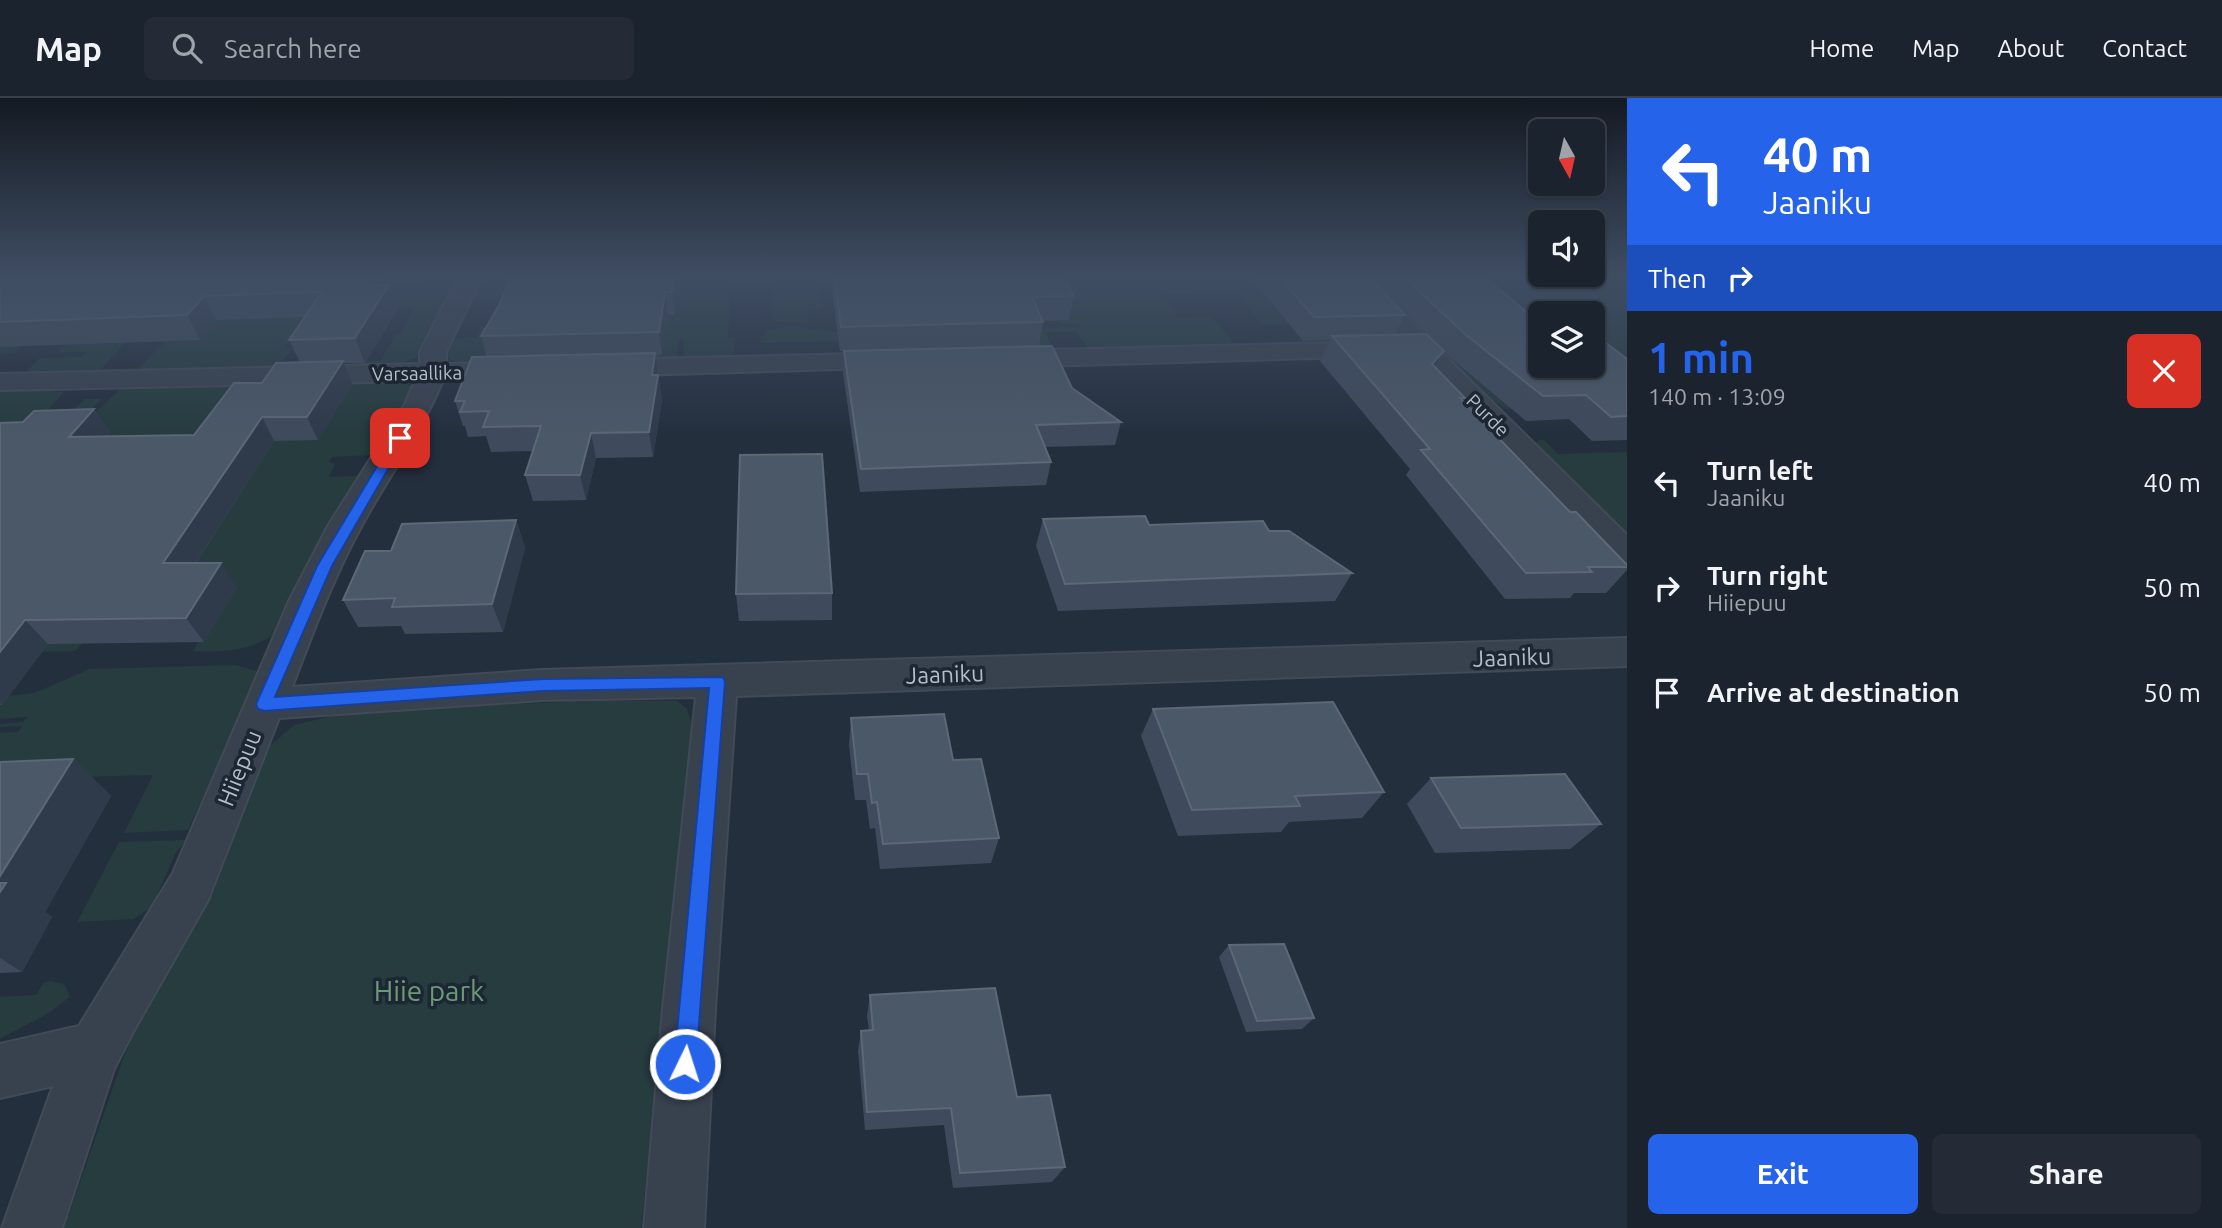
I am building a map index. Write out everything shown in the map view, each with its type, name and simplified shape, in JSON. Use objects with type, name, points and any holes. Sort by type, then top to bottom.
[{"type":"street","name":"Hiiepuu","points":[[32,1228],[96,1049],[117,1008],[170,927],[191,885],[264,704],[324,566],[408,424],[433,372],[433,352],[445,328]]},
{"type":"street","name":"Purde","points":[[1401,328],[1627,555]]},
{"type":"street","points":[[982,359],[1421,348]]},
{"type":"street","points":[[582,369],[916,361]]},
{"type":"street","name":"Varsaallika","points":[[0,382],[542,370]]},
{"type":"street","name":"Jaaniku","points":[[264,704],[543,685],[717,682],[1627,652]]},
{"type":"street","points":[[674,1228],[689,1009],[717,682]]},
{"type":"street","points":[[0,1072],[96,1049]]},
{"type":"green space","points":[[0,328],[299,328],[285,348],[293,348],[277,367],[136,371],[166,340],[131,337],[102,368],[94,372],[23,375],[40,358],[82,357],[86,352],[58,352],[75,336],[22,346],[14,353],[0,354]]},
{"type":"green space","points":[[404,328],[435,328],[421,355],[399,365],[352,367],[363,347],[365,361],[380,361],[396,335],[401,335]]},
{"type":"green space","points":[[481,328],[728,328],[728,338],[735,338],[734,354],[721,357],[684,358],[683,340],[679,339],[677,358],[624,361],[592,358],[464,364],[451,360],[445,353],[450,339],[478,337]]},
{"type":"green space","points":[[805,328],[855,335],[857,341],[761,343],[760,336],[764,337],[767,330]]},
{"type":"green space","points":[[1035,328],[1221,328],[1232,340],[1231,345],[1089,349],[1076,331],[1046,332],[1052,347],[1008,351]]},
{"type":"green space","points":[[1295,328],[1361,328],[1369,343],[1317,343]]},
{"type":"green space","points":[[1418,328],[1528,328],[1528,378],[1538,378],[1532,408],[1507,409],[1495,402]]},
{"type":"green space","points":[[1605,328],[1627,328],[1627,361],[1605,364]]},
{"type":"green space","points":[[403,380],[411,387],[409,398],[374,455],[332,457],[329,462],[335,464],[329,477],[363,476],[279,631],[269,638],[238,649],[193,651],[198,642],[204,642],[236,587],[85,641],[75,651],[0,652],[0,481],[92,416],[121,388]]},
{"type":"green space","points":[[26,389],[64,392],[37,422],[72,411],[85,399],[102,399],[84,416],[0,456],[0,392]]},
{"type":"green space","points":[[1539,440],[1544,440],[1558,454],[1627,452],[1627,533],[1536,444]]},
{"type":"green space","points":[[235,665],[257,671],[258,679],[188,830],[124,833],[153,775],[82,777],[0,801],[0,733],[18,732],[22,726],[0,727],[0,724],[23,722],[27,717],[0,719],[0,705],[9,696],[34,693],[90,669]]},
{"type":"green space","name":"Hiie park","points":[[606,700],[677,701],[687,709],[693,728],[641,1228],[64,1228],[123,1059],[141,1017],[214,891],[269,747],[294,725],[348,712]]},
{"type":"green space","points":[[186,840],[175,854],[152,907],[133,919],[77,922],[119,842]]},
{"type":"green space","points":[[44,982],[65,985],[70,997],[47,1014],[0,1039],[0,997],[36,995]]},
{"type":"building","points":[[297,328],[362,328],[355,338],[289,340]]},
{"type":"building","points":[[486,328],[660,328],[659,332],[481,336]]},
{"type":"building","points":[[1458,328],[1528,328],[1528,378],[1605,378],[1605,342],[1627,359],[1627,416],[1611,417],[1586,395],[1543,396]]},
{"type":"building","points":[[1426,334],[1444,351],[1432,364],[1465,398],[1460,398],[1570,512],[1576,512],[1627,567],[1588,567],[1592,572],[1526,573],[1421,450],[1430,449],[1332,336]]},
{"type":"building","points":[[1052,346],[1072,388],[1121,422],[1036,425],[1051,462],[861,469],[844,351]]},
{"type":"building","points":[[655,353],[652,375],[658,375],[649,432],[591,433],[580,475],[525,475],[541,426],[483,427],[489,411],[460,412],[465,401],[455,401],[472,357]]},
{"type":"building","points":[[343,361],[307,417],[262,417],[163,563],[221,563],[186,618],[25,620],[0,652],[0,423],[23,422],[34,411],[94,409],[69,437],[194,435],[234,383],[262,383],[276,363]]},
{"type":"building","points":[[822,454],[832,593],[736,594],[740,455]]},
{"type":"building","points":[[1145,516],[1149,525],[1263,521],[1269,531],[1289,531],[1352,573],[1065,584],[1043,519]]},
{"type":"building","points":[[516,520],[492,604],[392,607],[395,598],[343,600],[365,551],[391,551],[402,524]]},
{"type":"building","points":[[1333,702],[1384,792],[1295,796],[1300,806],[1192,810],[1153,709]]},
{"type":"building","points":[[944,714],[953,760],[981,759],[999,838],[883,844],[877,802],[872,803],[868,774],[857,774],[851,718]]},
{"type":"building","points":[[73,759],[0,876],[0,762]]},
{"type":"building","points":[[1565,774],[1601,824],[1461,828],[1431,778]]},
{"type":"building","points":[[1284,944],[1314,1018],[1257,1021],[1229,945]]},
{"type":"building","points":[[995,988],[1017,1097],[1050,1095],[1065,1167],[960,1173],[951,1108],[867,1112],[861,1031],[873,1030],[870,995]]},
{"type":"route","points":[[400,438],[345,526],[324,566],[264,704],[543,685],[717,682],[685,1064]]}]
